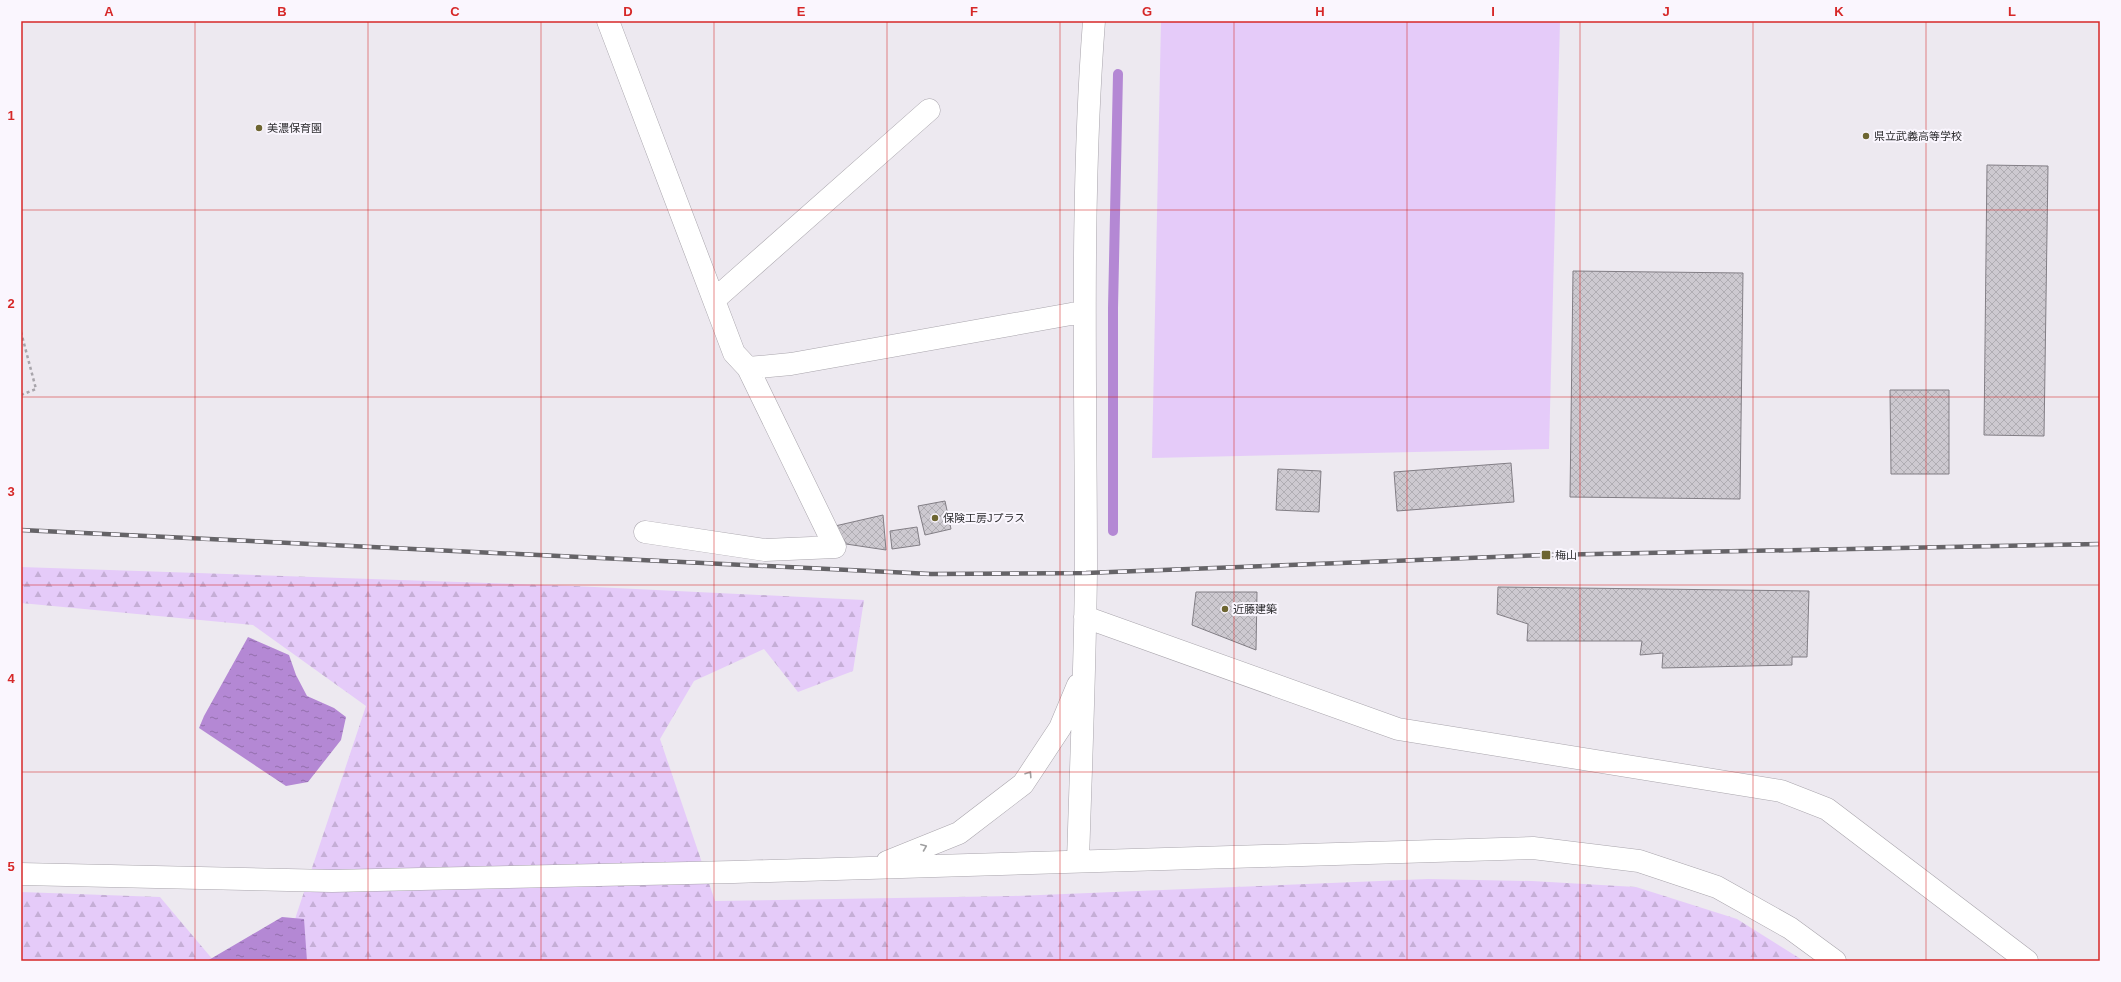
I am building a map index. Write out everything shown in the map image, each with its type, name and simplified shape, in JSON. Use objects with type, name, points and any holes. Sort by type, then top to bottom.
[{"type":"street","points":[[608,21],[734,353],[748,368],[835,547],[765,550],[645,532]]},
{"type":"street","points":[[1078,861],[1085,617],[1086,409],[1084,314],[1089,88],[1094,21]]},
{"type":"street","points":[[714,300],[929,110]]},
{"type":"street","points":[[748,368],[791,364],[1071,314],[1084,314]]},
{"type":"street","points":[[1085,617],[1398,729],[1781,791],[1827,809],[2027,961]]},
{"type":"street","points":[[875,867],[959,833],[1023,784],[1060,728],[1083,673]]},
{"type":"street","points":[[21,874],[332,881],[1533,848],[1631,860],[1716,887],[1790,928],[1835,961]]},
{"type":"path","points":[[21,332],[36,389],[21,395]]},
{"type":"green space","points":[[1161,21],[1560,21],[1549,449],[1152,458]]},
{"type":"green space","points":[[21,567],[574,586],[864,600],[853,671],[798,692],[764,649],[694,681],[660,739],[715,901],[1013,896],[1428,879],[1532,881],[1636,887],[1737,919],[1804,961],[286,961],[296,916],[366,706],[253,625],[21,603]]},
{"type":"green space","points":[[21,892],[160,897],[214,961],[21,961]]},
{"type":"water","points":[[248,637],[289,655],[296,675],[307,696],[334,708],[346,717],[341,740],[308,782],[286,786],[199,728],[204,716]]},
{"type":"water","points":[[282,917],[304,919],[307,961],[207,961]]},
{"type":"building","points":[[1987,165],[2048,166],[2044,436],[1984,435]]},
{"type":"building","points":[[1573,271],[1743,273],[1740,499],[1570,497]]},
{"type":"building","points":[[1890,390],[1949,390],[1949,474],[1891,474]]},
{"type":"building","points":[[1511,463],[1514,502],[1397,511],[1394,472]]},
{"type":"building","points":[[1278,469],[1321,471],[1319,512],[1276,510]]},
{"type":"building","name":"保険工房Jプラス","points":[[945,501],[951,529],[925,535],[918,506]]},
{"type":"building","points":[[883,515],[886,550],[846,544],[835,526]]},
{"type":"building","points":[[917,527],[920,545],[892,549],[890,531]]},
{"type":"building","points":[[1498,587],[1809,591],[1807,657],[1792,657],[1792,665],[1662,668],[1663,653],[1640,655],[1642,641],[1527,641],[1528,624],[1497,614]]},
{"type":"building","name":"近藤建築","points":[[1196,592],[1257,592],[1256,650],[1192,625]]},
{"type":"waterway","points":[[1113,531],[1113,308],[1118,74]]},
{"type":"railway","points":[[21,530],[931,574],[1086,573],[1546,555],[2100,544]]},
{"type":"place","name":"美濃保育園","points":[[259,128]]},
{"type":"place","name":"県立武義高等学校","points":[[1866,136]]},
{"type":"place","name":"保険工房Jプラス","points":[[935,518]]},
{"type":"place","name":"梅山","points":[[1546,555]]},
{"type":"place","name":"近藤建築","points":[[1225,609]]}]
